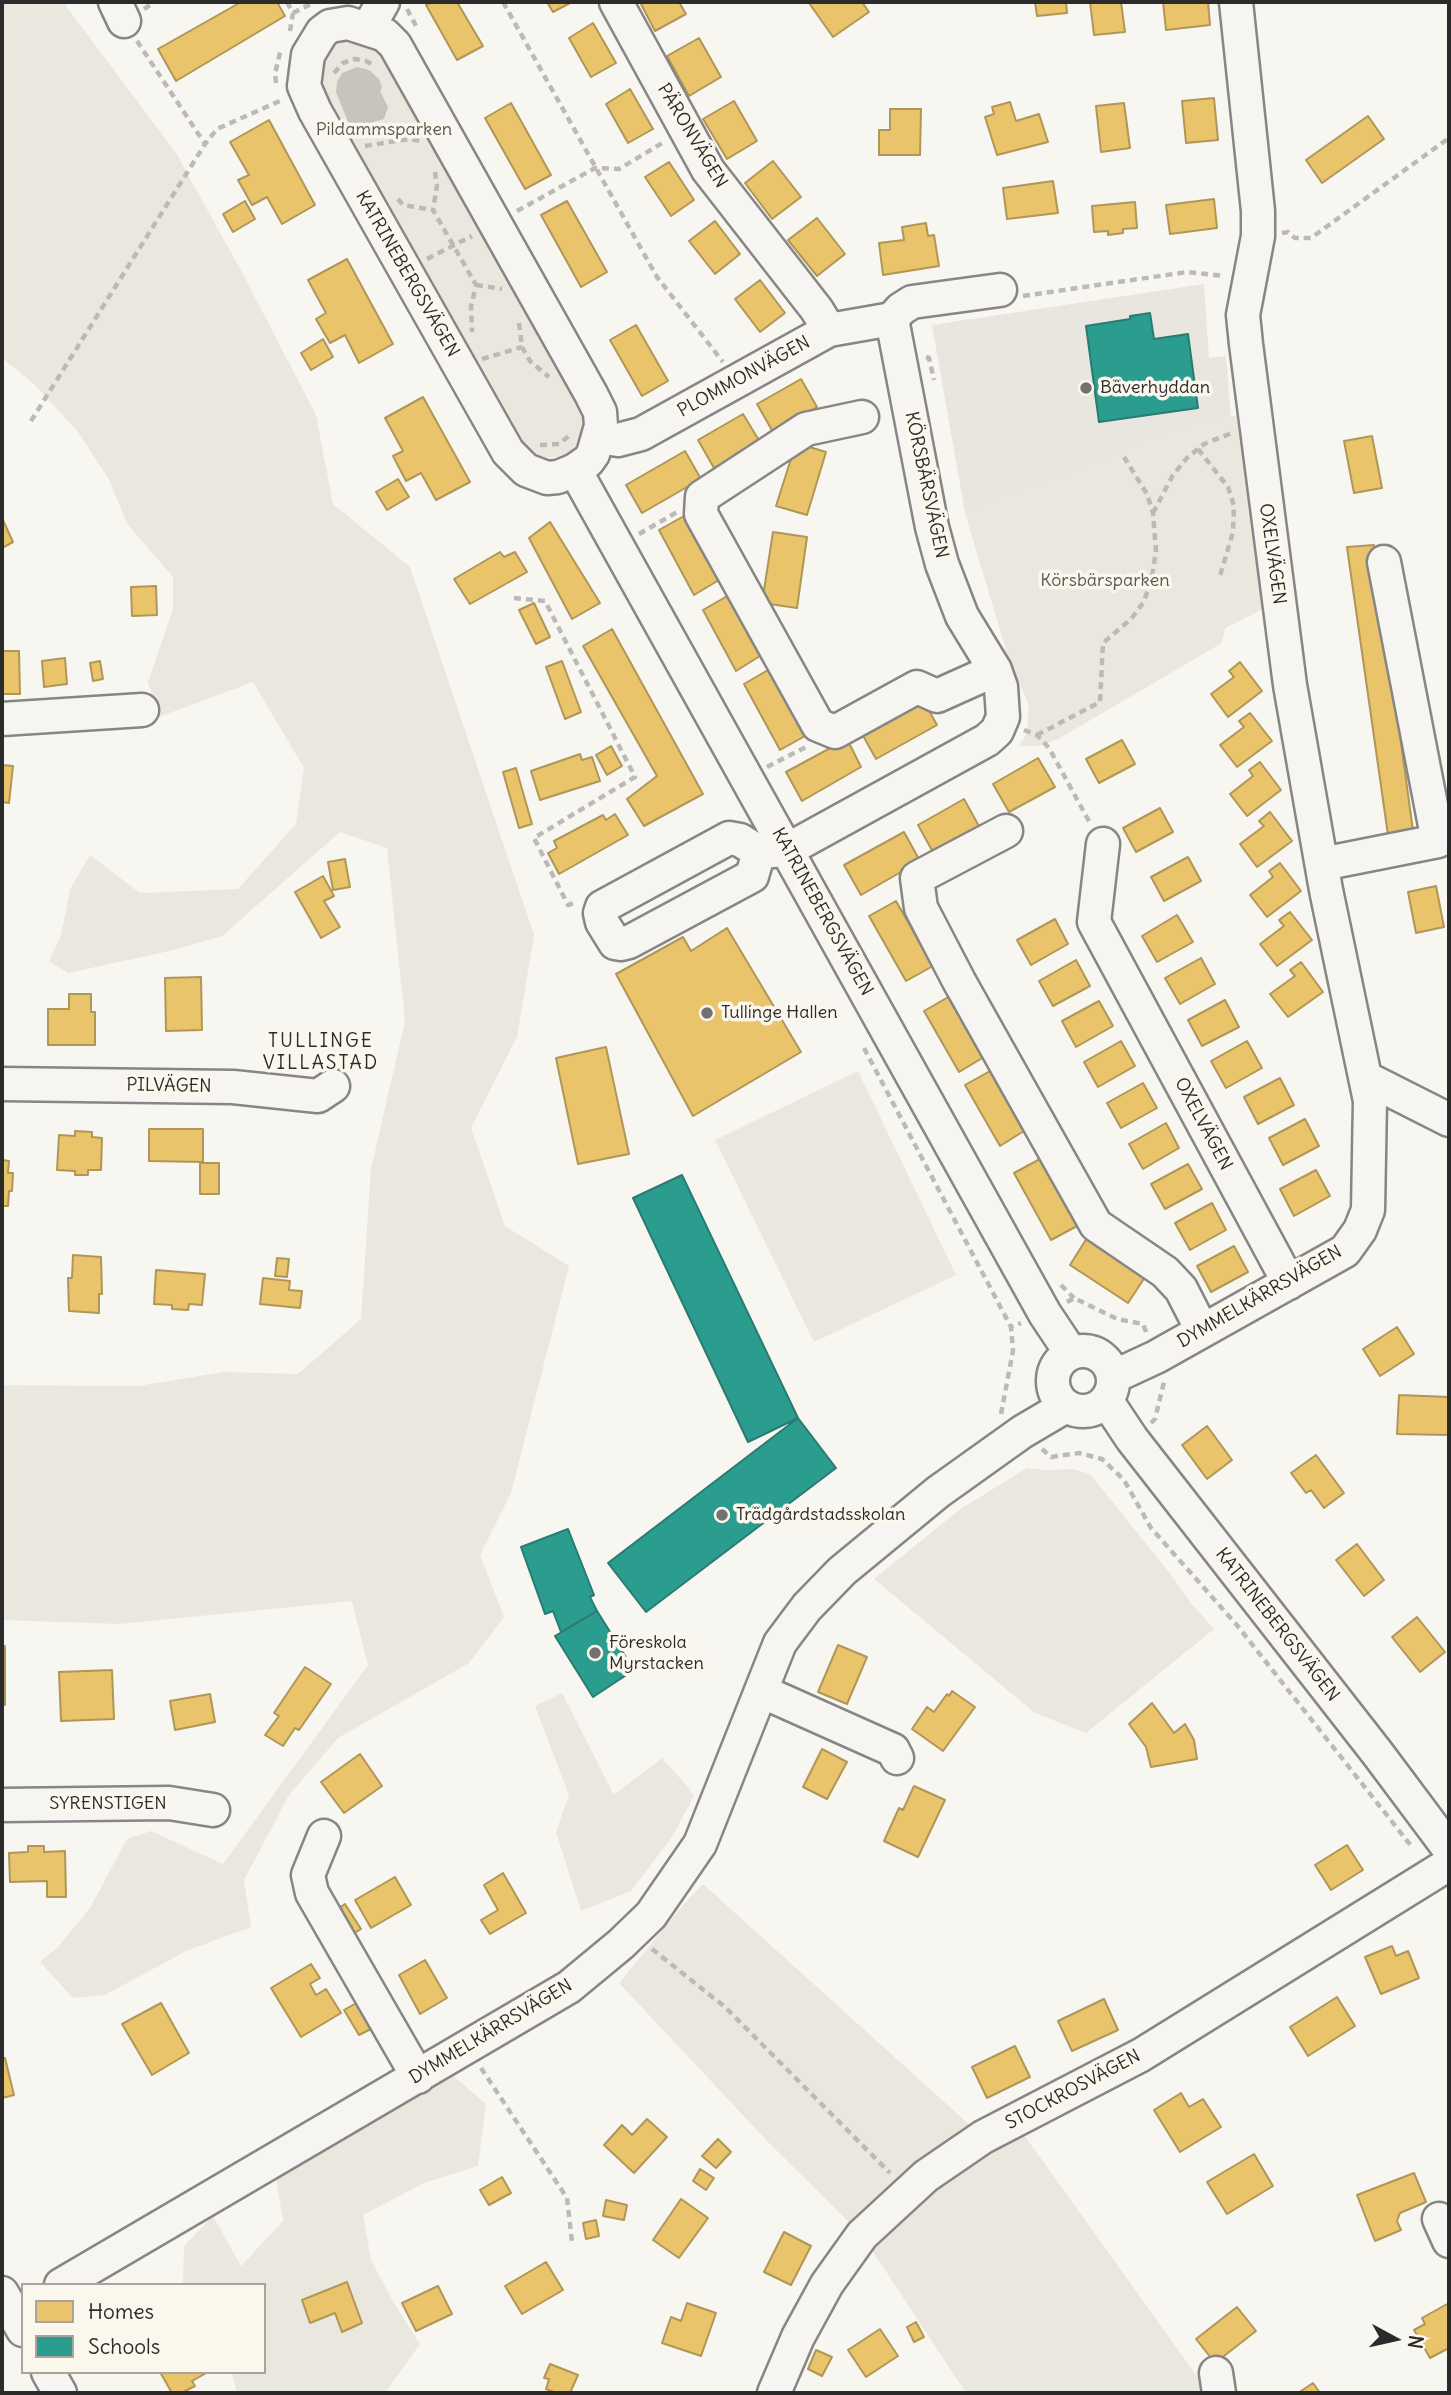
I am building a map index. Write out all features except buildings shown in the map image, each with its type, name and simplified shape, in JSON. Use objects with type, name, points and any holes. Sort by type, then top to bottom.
[{"type":"street","name":"PÄRONVÄGEN","points":[[616,2],[708,170],[817,310],[829,330]]},
{"type":"street","name":"OXELVÄGEN","points":[[1236,2],[1258,211],[1258,236],[1243,315],[1256,426],[1290,685],[1322,864],[1368,1090]]},
{"type":"street","points":[[314,11],[348,23],[375,15],[385,35],[395,45],[559,333],[600,412],[601,425],[586,433],[593,454],[575,470]]},
{"type":"street","name":"KATRINEBERGSVÄGEN","points":[[314,11],[315,40],[308,55],[304,86],[315,111],[405,271],[515,461],[526,470],[547,478],[575,470],[773,851],[1070,1353]]},
{"type":"street","points":[[892,319],[912,302],[1008,295]]},
{"type":"street","name":"PLOMMONVÄGEN","points":[[586,433],[618,440],[641,435],[829,330],[892,319]]},
{"type":"street","name":"KÖRSBÄRSVÄGEN","points":[[773,851],[958,757],[998,731],[1003,717],[1001,687],[995,670],[962,616],[942,564],[932,527],[892,319]]},
{"type":"street","points":[[862,417],[806,429],[702,497],[701,514],[818,725],[835,732],[917,687],[937,696],[995,670]]},
{"type":"street","points":[[1322,864],[1438,841],[1384,562]]},
{"type":"street","points":[[2,719],[142,710]]},
{"type":"street","points":[[1006,831],[917,878],[920,908],[1097,1225],[1165,1272],[1181,1289],[1202,1330]]},
{"type":"street","points":[[729,838],[773,851],[752,876],[629,942],[615,943],[602,922],[602,907],[729,838]]},
{"type":"street","name":"OXELVÄGEN","points":[[1103,844],[1094,922],[1289,1283]]},
{"type":"street","name":"PILVÄGEN","points":[[2,1084],[233,1087],[318,1096],[333,1086]]},
{"type":"street","points":[[1368,1090],[1449,1119]]},
{"type":"street","name":"DYMMELKÄRRSVÄGEN","points":[[1109,1389],[1202,1330],[1345,1251],[1360,1230],[1368,1210],[1368,1090]]},
{"type":"street","points":[[1079,1350],[1094,1353],[1108,1364],[1109,1389],[1095,1408],[1079,1411],[1066,1406],[1055,1393],[1052,1379],[1057,1364],[1070,1353],[1079,1350]]},
{"type":"street","name":"KATRINEBERGSVÄGEN","points":[[1109,1389],[1132,1439],[1449,1849]]},
{"type":"street","name":"DYMMELKÄRRSVÄGEN","points":[[64,2283],[569,1987],[632,1934],[651,1915],[700,1844],[780,1643],[807,1607],[842,1570],[938,1492],[1022,1432],[1066,1406]]},
{"type":"street","points":[[761,1691],[893,1750],[897,1758]]},
{"type":"street","name":"SYRENSTIGEN","points":[[2,1805],[169,1803],[213,1810]]},
{"type":"street","points":[[324,1836],[308,1875],[312,1893],[418,2077]]},
{"type":"street","name":"STOCKROSVÄGEN","points":[[774,2393],[798,2337],[827,2284],[862,2235],[926,2176],[984,2137],[1141,2055],[1449,1864]]},
{"type":"street","points":[[49,2374],[60,2393]]},
{"type":"path","points":[[287,2],[314,11]]},
{"type":"path","points":[[503,2],[657,276],[737,380]]},
{"type":"path","points":[[120,11],[205,144]]},
{"type":"path","points":[[288,112],[275,74],[278,53],[291,30],[314,11]]},
{"type":"path","points":[[331,80],[337,67],[355,59],[371,63],[382,72]]},
{"type":"path","points":[[31,421],[205,144],[217,129],[282,100]]},
{"type":"path","points":[[405,271],[595,168],[619,170],[685,129]]},
{"type":"path","points":[[416,130],[429,147]]},
{"type":"path","points":[[373,145],[409,136],[414,141],[424,141]]},
{"type":"path","points":[[1279,234],[1288,232],[1294,237],[1311,239],[1449,138]]},
{"type":"path","points":[[434,167],[437,186],[433,210],[476,285],[471,307],[472,338]]},
{"type":"path","points":[[395,196],[403,205],[433,210]]},
{"type":"path","points":[[1008,295],[1026,295],[1187,272],[1224,276],[1247,284]]},
{"type":"path","points":[[476,285],[506,290]]},
{"type":"path","points":[[518,318],[520,348],[559,384]]},
{"type":"path","points":[[477,360],[520,348]]},
{"type":"path","points":[[1153,513],[1173,475],[1198,449],[1219,437],[1256,426]]},
{"type":"path","points":[[535,443],[549,446],[586,433]]},
{"type":"path","points":[[1198,449],[1228,486],[1234,506],[1235,525],[1219,579]]},
{"type":"path","points":[[1037,735],[1100,702],[1102,643],[1131,619],[1143,603],[1151,583],[1156,551],[1153,513],[1147,494],[1124,457]]},
{"type":"path","points":[[637,535],[702,497]]},
{"type":"path","points":[[514,598],[545,601],[635,778],[534,838],[568,905],[593,897],[602,907]]},
{"type":"path","points":[[1017,727],[1037,735],[1049,748],[1103,844]]},
{"type":"path","points":[[767,768],[835,732]]},
{"type":"path","points":[[863,1047],[1011,1327]]},
{"type":"path","points":[[632,1934],[725,2007],[908,2191]]},
{"type":"path","points":[[467,2046],[567,2198],[572,2242]]},
{"type":"shaded area","points":[[357,67],[369,70],[379,79],[382,88],[380,91],[388,107],[384,119],[355,127],[348,122],[336,92],[342,73]]},
{"type":"shaded area","name":"Bäverhyddan","points":[[1204,284],[1209,358],[1226,356],[1231,417],[1176,430],[1100,463],[965,513],[932,325]]},
{"type":"green space","points":[[2,2],[63,2],[176,153],[316,415],[333,504],[410,567],[534,935],[517,1037],[471,1128],[505,1226],[569,1266],[511,1493],[480,1555],[504,1617],[469,1663],[338,1738],[289,1795],[244,1880],[251,1927],[186,1951],[105,1995],[73,1998],[40,1962],[58,1947],[90,1908],[127,1839],[151,1831],[223,1864],[368,1665],[352,1601],[119,1624],[2,1620],[2,1385],[138,1386],[224,1372],[298,1374],[361,1319],[371,1169],[405,1021],[387,848],[340,832],[222,936],[174,950],[68,973],[49,961],[61,936],[70,889],[90,855],[140,893],[238,889],[296,824],[304,768],[253,682],[159,717],[148,682],[173,609],[173,577],[128,525],[108,478],[78,432],[34,384],[2,358]]},
{"type":"green space","name":"Pildammsparken","points":[[352,40],[372,46],[382,53],[583,410],[584,429],[580,443],[571,453],[549,458],[536,455],[522,446],[318,87],[319,63],[333,43]]},
{"type":"green space","name":"Körsbärsparken","points":[[1242,414],[1267,607],[1225,628],[1222,643],[1058,739],[1039,746],[1019,746],[1027,733],[1029,705],[1008,657],[965,513],[1100,463],[1176,430]]},
{"type":"green space","points":[[858,1071],[956,1275],[814,1342],[715,1140]]},
{"type":"green space","points":[[1027,1468],[1073,1469],[1090,1474],[1214,1629],[1086,1733],[1035,1713],[874,1579],[959,1510]]},
{"type":"green space","points":[[562,1693],[614,1795],[662,1758],[694,1796],[672,1837],[631,1891],[581,1911],[556,1832],[569,1795],[535,1706]]},
{"type":"green space","points":[[703,1884],[983,2137],[1014,2121],[1209,2393],[966,2393],[862,2235],[769,2143],[619,1983]]},
{"type":"green space","points":[[445,2069],[486,2104],[478,2166],[424,2183],[363,2215],[371,2260],[420,2344],[385,2393],[237,2393],[232,2374],[266,2374],[266,2283],[183,2283],[184,2246],[213,2216],[241,2266],[283,2221],[274,2166]]},
{"type":"place","name":"Bäverhyddan","points":[[1086,388]]},
{"type":"place","name":"Tullinge Hallen","points":[[707,1013]]},
{"type":"place","name":"Trädgårdstadsskolan","points":[[722,1515]]},
{"type":"place","name":"Föreskola Myrstacken","points":[[595,1653]]},
{"type":"district","name":"TULLINGE VILLASTAD","points":[[321,1053]]}]
